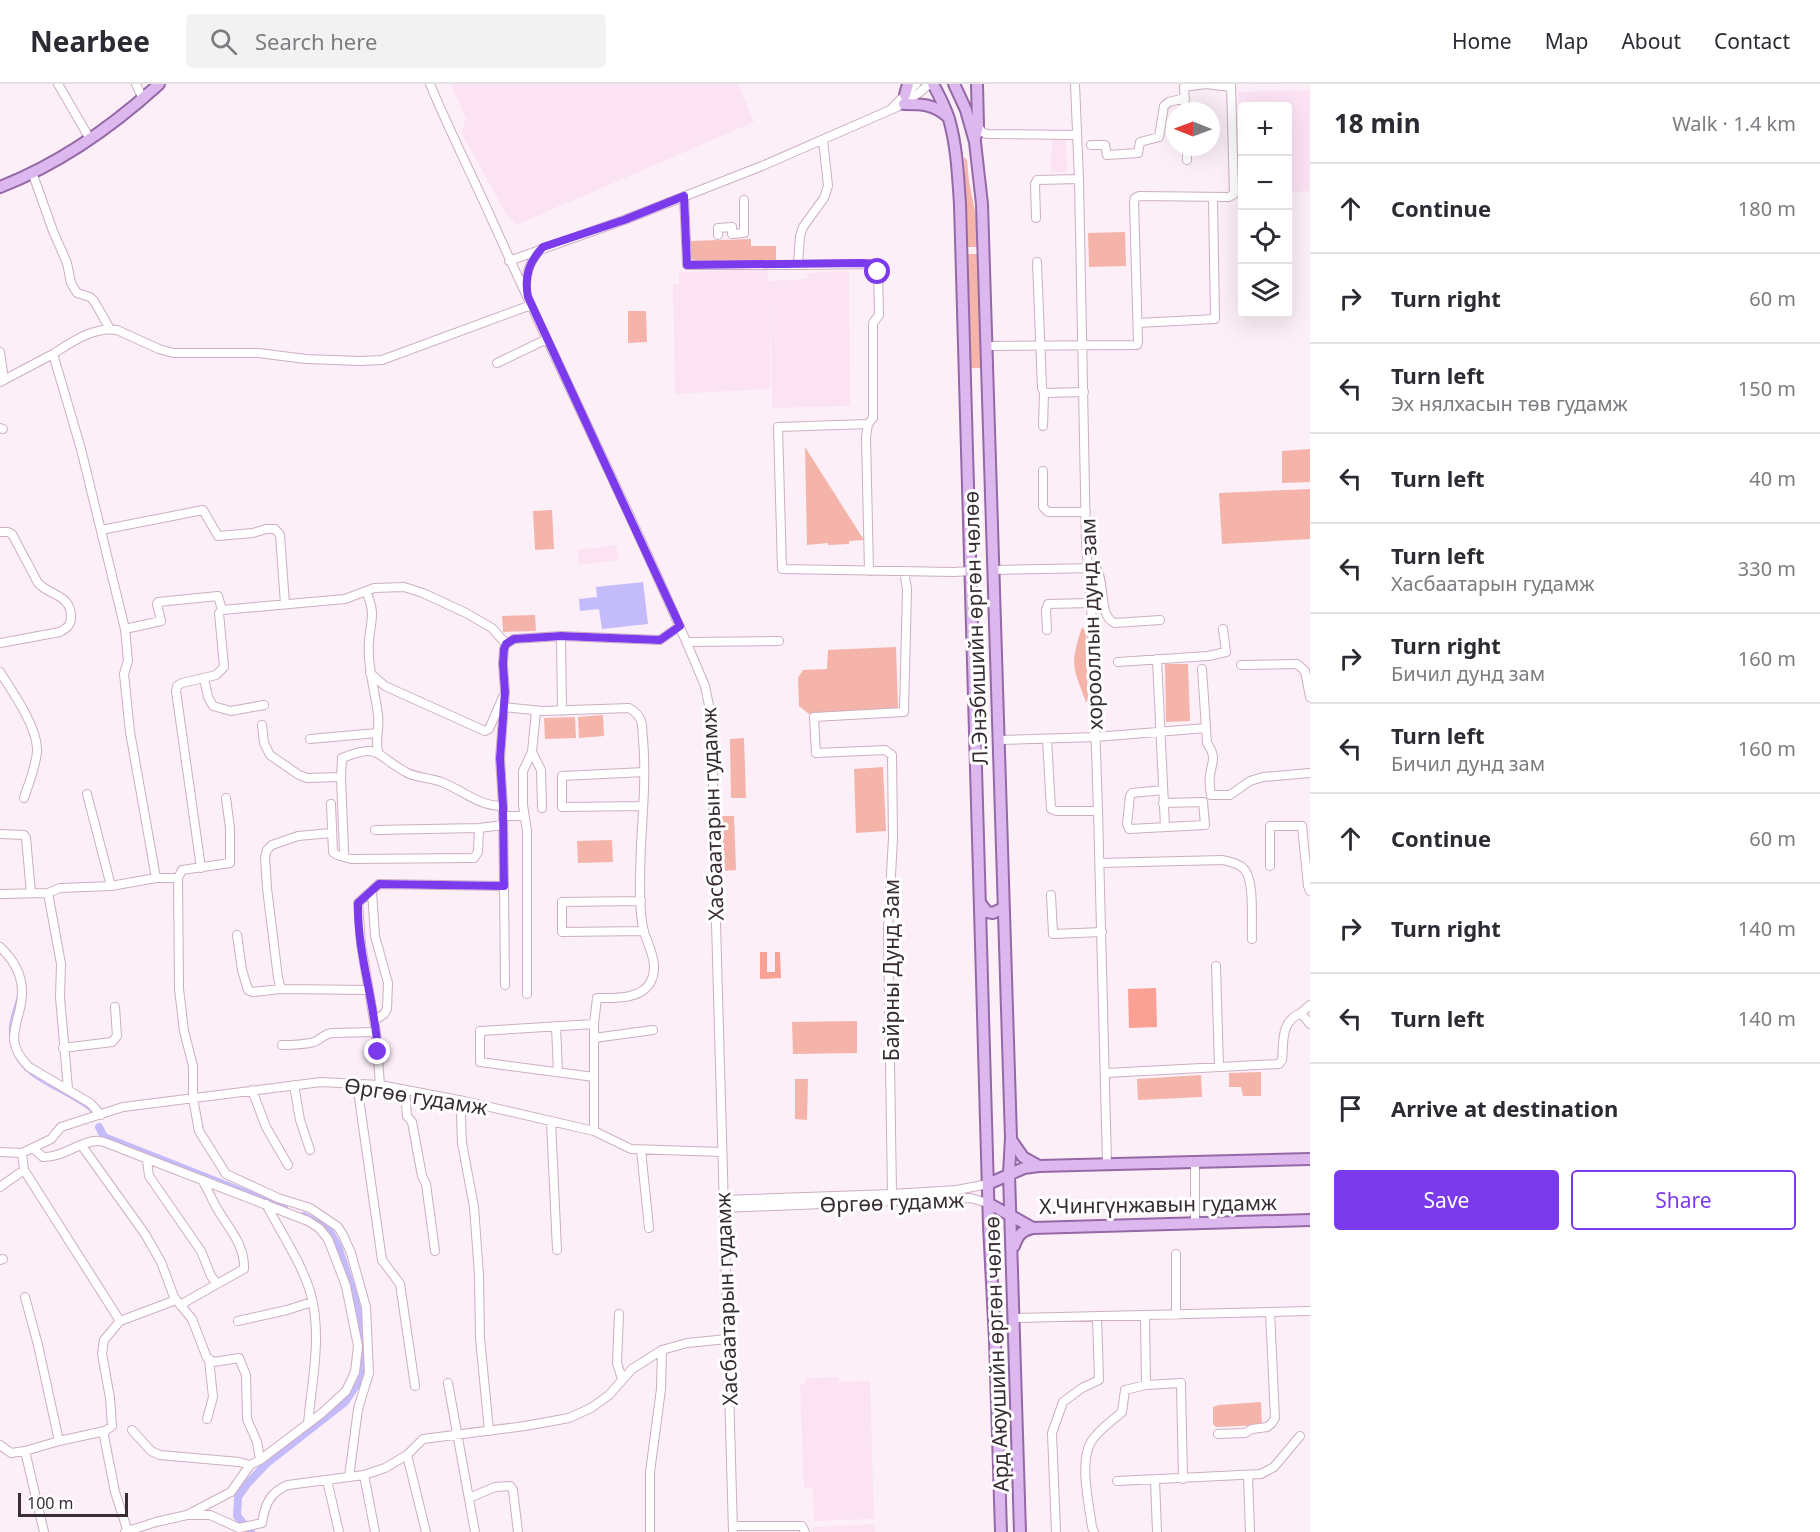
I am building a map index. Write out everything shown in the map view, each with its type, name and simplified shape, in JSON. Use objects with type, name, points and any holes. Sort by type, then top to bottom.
[{"type":"main road","points":[[0,187],[32,172],[90,139],[159,84]]},
{"type":"main road","name":"Л.Энэбишийн өргөн чөлөө","points":[[931,84],[948,117],[956,154],[960,204],[988,1184]]},
{"type":"main road","name":"Л.Энэбишийн өргөн чөлөө","points":[[954,84],[966,110],[975,146],[982,204],[1011,1138],[1009,1174]]},
{"type":"main road","points":[[956,154],[964,148],[975,146],[978,126],[977,84]]},
{"type":"main road","points":[[906,94],[934,106],[948,117]]},
{"type":"main road","points":[[966,414],[988,413]]},
{"type":"main road","points":[[981,904],[983,909],[991,913],[1003,908]]},
{"type":"main road","points":[[1011,1138],[1017,1151],[1039,1166]]},
{"type":"main road","name":"Х.Чингүнжавын гудамж","points":[[988,1184],[1024,1168],[1039,1166],[1310,1159]]},
{"type":"main road","name":"Ард Аюушийн өргөн чөлөө","points":[[1009,1174],[1020,1531]]},
{"type":"main road","name":"Ард Аюушийн өргөн чөлөө","points":[[988,1184],[1003,1529]]},
{"type":"main road","name":"Х.Чингүнжавын гудамж","points":[[988,1203],[1033,1228],[1310,1220]]},
{"type":"main road","points":[[1012,1251],[1018,1236],[1024,1230],[1033,1228]]},
{"type":"street","points":[[58,84],[90,139]]},
{"type":"street","points":[[136,84],[143,99]]},
{"type":"street","name":"Хасбаатарын гудамж","points":[[430,84],[509,261],[528,297],[680,626],[705,686],[712,720],[733,1529]]},
{"type":"street","points":[[509,261],[624,220],[888,112],[916,84]]},
{"type":"street","points":[[906,94],[931,84]]},
{"type":"street","name":"хорооллын дунд зам","points":[[1076,84],[1080,178],[1086,512],[1096,737],[1107,1164]]},
{"type":"street","points":[[987,346],[1137,345],[1135,198],[1228,197],[1234,194],[1235,190],[1231,86],[1218,87],[1206,84],[1184,87],[1185,102]]},
{"type":"street","points":[[1091,145],[1105,145],[1107,155],[1138,153],[1140,142],[1159,137],[1164,106],[1169,102],[1185,98]]},
{"type":"street","points":[[978,126],[982,132],[987,134],[1077,135]]},
{"type":"street","points":[[798,265],[800,236],[803,227],[824,198],[828,186],[823,140]]},
{"type":"street","points":[[32,172],[67,264],[71,283],[77,293],[90,297],[110,328]]},
{"type":"street","points":[[1036,218],[1035,184],[1037,180],[1080,178]]},
{"type":"street","points":[[684,196],[687,265],[873,264],[878,272],[879,315],[873,323],[873,418],[868,424],[866,437],[869,571]]},
{"type":"street","points":[[1138,323],[1215,319],[1213,196]]},
{"type":"street","points":[[718,235],[718,228],[732,227],[732,234],[744,233],[744,200]]},
{"type":"street","points":[[528,297],[526,286],[529,266],[534,256],[543,247]]},
{"type":"street","points":[[1037,262],[1044,393],[1043,426]]},
{"type":"street","points":[[0,352],[2,381],[77,339],[110,328],[166,352],[258,352],[306,359],[359,361],[388,358],[531,305]]},
{"type":"street","points":[[497,363],[547,339]]},
{"type":"street","points":[[53,354],[81,449],[125,629],[128,661],[124,674],[130,732],[156,878]]},
{"type":"street","points":[[1044,393],[1084,392]]},
{"type":"street","points":[[868,424],[778,428],[782,568],[970,571]]},
{"type":"street","points":[[1043,471],[1043,507],[1048,512],[1086,512]]},
{"type":"street","points":[[101,530],[203,510],[218,536],[275,529],[280,535],[285,604]]},
{"type":"street","points":[[0,532],[12,534],[38,583],[65,599],[71,613],[68,628],[60,632],[0,643]]},
{"type":"street","points":[[993,570],[1089,567],[1098,569],[1105,612],[1109,621],[1118,623],[1160,621]]},
{"type":"street","name":"Байрны Дунд Зам","points":[[892,1194],[888,930],[893,838],[892,755],[885,750],[816,753],[814,717],[904,712],[907,589],[904,571]]},
{"type":"street","points":[[222,610],[345,599],[380,587],[404,587],[423,593],[492,628],[506,644]]},
{"type":"street","points":[[366,591],[373,612],[369,640],[370,673],[379,717],[375,740],[378,752]]},
{"type":"street","points":[[125,629],[161,621],[158,602],[218,596],[222,610],[219,613],[224,668],[216,675],[177,686],[176,691],[201,868]]},
{"type":"street","points":[[1047,630],[1048,604],[1091,603]]},
{"type":"street","points":[[505,985],[503,806],[500,758],[505,692],[503,664],[506,644],[514,639],[561,636],[660,640],[680,626]]},
{"type":"street","points":[[1118,662],[1208,656],[1226,652],[1223,629]]},
{"type":"street","points":[[561,636],[562,711]]},
{"type":"street","points":[[687,642],[779,641]]},
{"type":"street","points":[[1157,659],[1165,827]]},
{"type":"street","points":[[1241,665],[1297,664],[1305,671],[1310,697]]},
{"type":"street","points":[[1202,669],[1207,743],[1213,752],[1214,762],[1209,776],[1211,795],[1230,795],[1250,781],[1263,777],[1310,773]]},
{"type":"street","points":[[0,672],[21,704],[38,747],[24,798]]},
{"type":"street","points":[[370,673],[385,686],[485,731],[489,729],[505,692]]},
{"type":"street","points":[[204,678],[208,697],[213,706],[231,711],[264,705]]},
{"type":"street","points":[[504,707],[536,711],[620,707],[635,711],[641,721],[644,772],[640,855],[641,901],[644,931],[651,948],[654,968],[651,981],[644,990],[629,997],[597,998],[594,1024],[594,1131]]},
{"type":"street","points":[[527,994],[527,831],[524,816],[523,771],[532,752],[536,711]]},
{"type":"street","points":[[262,724],[264,742],[270,755],[299,775],[307,778],[341,777]]},
{"type":"street","points":[[999,740],[1096,737],[1206,728]]},
{"type":"street","points":[[310,740],[377,733]]},
{"type":"street","points":[[1047,739],[1051,809],[1098,811]]},
{"type":"street","points":[[344,852],[342,758],[366,750],[378,752],[404,772],[443,782],[482,804],[503,806]]},
{"type":"street","points":[[532,752],[541,770],[542,808]]},
{"type":"street","points":[[643,806],[562,807],[562,776],[644,772]]},
{"type":"street","points":[[1163,790],[1132,793],[1128,824],[1130,829],[1205,825],[1203,802],[1163,803]]},
{"type":"street","points":[[87,794],[111,886]]},
{"type":"street","points":[[226,798],[230,828],[230,863],[182,870],[178,878],[179,989],[184,1031],[193,1066],[193,1098],[199,1131],[226,1174],[278,1198],[298,1203],[319,1213],[338,1227],[347,1244],[366,1307],[369,1367],[358,1409],[349,1477]]},
{"type":"street","points":[[331,804],[333,852],[351,859],[474,858],[478,852],[478,828]]},
{"type":"street","points":[[375,830],[478,828],[524,816]]},
{"type":"street","points":[[1270,866],[1270,826],[1302,826],[1310,891]]},
{"type":"street","points":[[0,834],[17,833],[26,838],[31,893]]},
{"type":"street","points":[[281,988],[265,857],[272,845],[298,836],[331,833]]},
{"type":"street","points":[[1100,863],[1222,860],[1239,865],[1246,870],[1251,884],[1252,939]]},
{"type":"street","points":[[0,894],[48,892],[60,888],[111,886],[156,878],[178,878]]},
{"type":"street","points":[[380,1085],[375,1020],[361,944],[358,903],[379,884],[504,886]]},
{"type":"street","points":[[372,891],[375,936],[388,983],[387,1009],[375,1020]]},
{"type":"street","points":[[48,892],[61,964],[63,1048],[68,1089]]},
{"type":"street","points":[[1051,895],[1053,934],[1102,932]]},
{"type":"street","points":[[641,901],[562,902],[562,932],[644,931]]},
{"type":"street","points":[[237,935],[242,970],[248,990],[253,992],[281,988],[369,990]]},
{"type":"street","points":[[0,947],[12,959],[21,977],[23,994],[13,1033],[21,1059],[90,1103],[101,1115]]},
{"type":"street","points":[[1216,966],[1219,1067]]},
{"type":"street","points":[[1106,1073],[1281,1063],[1286,1024],[1310,1005]]},
{"type":"street","points":[[63,1048],[112,1042],[117,1036],[115,1007]]},
{"type":"street","points":[[1301,1013],[1310,1024]]},
{"type":"street","points":[[594,1024],[480,1031],[480,1062],[594,1077]]},
{"type":"street","points":[[556,1026],[558,1072]]},
{"type":"street","points":[[594,1038],[653,1030]]},
{"type":"street","points":[[282,1045],[317,1041],[326,1033],[332,1032],[376,1032]]},
{"type":"street","name":"Өргөө гудамж","points":[[0,1152],[22,1153],[34,1149],[51,1139],[61,1127],[123,1107],[321,1082],[380,1085],[464,1101],[594,1131],[620,1144],[641,1150],[722,1152]]},
{"type":"street","points":[[357,1084],[382,1260],[400,1284],[415,1386]]},
{"type":"street","points":[[294,1085],[300,1120],[310,1150]]},
{"type":"street","points":[[252,1090],[266,1127],[288,1165]]},
{"type":"street","points":[[405,1091],[407,1116],[412,1122],[422,1176],[426,1184],[435,1251]]},
{"type":"street","points":[[464,1101],[462,1143],[474,1207],[479,1275],[480,1338],[489,1431]]},
{"type":"street","points":[[551,1121],[557,1250]]},
{"type":"street","points":[[34,1149],[43,1157],[54,1158],[97,1141],[312,1222],[328,1239],[346,1286],[358,1346],[355,1372],[346,1391],[308,1423],[260,1460],[250,1465],[231,1492],[187,1515],[127,1532],[116,1492],[104,1436],[105,1431]]},
{"type":"street","points":[[82,1146],[145,1234],[161,1262],[178,1302],[192,1319],[209,1359],[213,1398],[207,1419]]},
{"type":"street","points":[[641,1150],[649,1228]]},
{"type":"street","points":[[22,1153],[24,1170],[120,1321]]},
{"type":"street","points":[[147,1160],[149,1176],[201,1251],[211,1276],[217,1284]]},
{"type":"street","points":[[1195,1162],[1195,1222]]},
{"type":"street","points":[[0,1187],[24,1170]]},
{"type":"street","points":[[0,1445],[11,1453],[25,1451],[105,1431],[112,1426],[110,1398],[102,1354],[104,1340],[120,1321],[178,1302],[244,1269],[245,1257],[241,1247],[215,1206],[202,1180]]},
{"type":"street","name":"Өргөө гудамж","points":[[723,1204],[957,1190],[988,1184]]},
{"type":"street","name":"Өргөө гудамж","points":[[723,1204],[970,1198],[988,1203]]},
{"type":"street","points":[[266,1204],[301,1268],[312,1302],[315,1340],[308,1423]]},
{"type":"street","points":[[1176,1254],[1176,1316]]},
{"type":"street","points":[[25,1298],[59,1441]]},
{"type":"street","points":[[238,1321],[312,1302]]},
{"type":"street","points":[[1015,1318],[1176,1316],[1310,1311]]},
{"type":"street","points":[[1218,1434],[1245,1433],[1252,1429],[1267,1427],[1275,1418],[1270,1312]]},
{"type":"street","points":[[619,1314],[617,1363],[622,1379]]},
{"type":"street","points":[[1144,1316],[1146,1385]]},
{"type":"street","points":[[1056,1532],[1052,1433],[1063,1402],[1082,1388],[1099,1380],[1097,1317]]},
{"type":"street","points":[[264,1532],[262,1523],[268,1499],[276,1490],[288,1485],[364,1475],[385,1468],[407,1455],[423,1439],[569,1418],[591,1408],[609,1395],[622,1379],[647,1358],[662,1350],[687,1343],[727,1339]]},
{"type":"street","points":[[651,1532],[650,1472],[661,1389],[662,1350]]},
{"type":"street","points":[[209,1359],[214,1362],[239,1358],[246,1375],[247,1419],[257,1442],[260,1460]]},
{"type":"street","points":[[448,1383],[475,1532]]},
{"type":"street","points":[[1094,1532],[1086,1479],[1087,1452],[1097,1434],[1122,1412],[1125,1390],[1146,1385],[1181,1383],[1183,1479]]},
{"type":"street","points":[[132,1430],[151,1451],[160,1455],[250,1465]]},
{"type":"street","points":[[1117,1481],[1261,1474],[1274,1467],[1300,1436]]},
{"type":"street","points":[[25,1451],[44,1532]]},
{"type":"street","points":[[407,1455],[426,1532]]},
{"type":"street","points":[[364,1475],[375,1532]]},
{"type":"street","points":[[1248,1476],[1250,1532]]},
{"type":"street","points":[[327,1480],[339,1532]]},
{"type":"street","points":[[1155,1480],[1156,1532]]},
{"type":"street","points":[[469,1498],[495,1487],[510,1486],[513,1490],[518,1532]]},
{"type":"street","points":[[187,1515],[210,1515],[241,1530],[262,1523]]},
{"type":"street","points":[[733,1529],[802,1526],[805,1532]]},
{"type":"shaded area","points":[[451,84],[738,84],[754,122],[516,225],[506,214],[461,132],[466,119]]},
{"type":"shaded area","points":[[1310,90],[1310,191],[1292,193],[1292,102],[1238,102],[1238,92]]},
{"type":"shaded area","points":[[1052,139],[1066,139],[1067,172],[1051,172]]},
{"type":"shaded area","points":[[964,157],[967,160],[976,217],[978,247],[968,247]]},
{"type":"shaded area","points":[[1125,232],[1126,266],[1089,267],[1088,233]]},
{"type":"shaded area","points":[[751,239],[751,246],[776,246],[776,260],[694,262],[691,257],[690,241]]},
{"type":"shaded area","points":[[968,254],[978,254],[981,368],[971,368]]},
{"type":"shaded area","points":[[767,269],[769,283],[770,281],[807,279],[808,273],[849,271],[850,406],[772,408],[770,298],[770,389],[675,394],[673,284],[679,284],[679,272]]},
{"type":"shaded area","points":[[628,311],[646,311],[647,342],[628,343]]},
{"type":"shaded area","points":[[805,447],[864,540],[849,541],[849,544],[807,545]]},
{"type":"shaded area","points":[[1310,449],[1310,482],[1282,483],[1282,451]]},
{"type":"shaded area","points":[[1310,489],[1310,539],[1222,544],[1219,493]]},
{"type":"shaded area","points":[[552,510],[554,549],[535,550],[533,511]]},
{"type":"shaded area","points":[[616,545],[619,560],[579,565],[577,550]]},
{"type":"shaded area","points":[[643,582],[648,624],[602,629],[599,609],[580,611],[579,599],[597,597],[596,587]]},
{"type":"shaded area","points":[[535,615],[536,631],[503,632],[502,616]]},
{"type":"shaded area","points":[[1082,627],[1086,632],[1088,702],[1081,690],[1074,665]]},
{"type":"shaded area","points":[[896,647],[898,709],[809,714],[799,706],[798,678],[803,670],[827,669],[828,650]]},
{"type":"shaded area","points":[[1165,664],[1188,664],[1190,721],[1166,722]]},
{"type":"shaded area","points":[[603,715],[604,736],[579,738],[578,717]]},
{"type":"shaded area","points":[[575,717],[576,738],[545,739],[544,718]]},
{"type":"shaded area","points":[[744,738],[746,798],[731,798],[730,739]]},
{"type":"shaded area","points":[[883,767],[886,831],[856,833],[854,769]]},
{"type":"shaded area","points":[[721,816],[734,816],[736,870],[723,871]]},
{"type":"shaded area","points":[[612,840],[613,862],[578,863],[577,841]]},
{"type":"shaded area","points":[[760,952],[767,952],[767,972],[775,972],[775,952],[780,952],[781,978],[760,979]]},
{"type":"shaded area","points":[[1156,988],[1157,1027],[1129,1028],[1128,989]]},
{"type":"shaded area","points":[[857,1021],[857,1053],[793,1054],[792,1022]]},
{"type":"shaded area","points":[[1261,1072],[1261,1096],[1243,1096],[1241,1087],[1229,1087],[1229,1073]]},
{"type":"shaded area","points":[[1201,1075],[1202,1097],[1138,1100],[1137,1079]]},
{"type":"shaded area","points":[[795,1079],[808,1079],[807,1120],[795,1119]]},
{"type":"shaded area","points":[[839,1377],[839,1382],[870,1381],[874,1519],[814,1521],[813,1488],[804,1488],[800,1384],[806,1383],[806,1378]]},
{"type":"shaded area","points":[[1261,1402],[1262,1425],[1216,1427],[1213,1424],[1213,1407]]},
{"type":"shaded area","points":[[875,1524],[875,1532],[813,1532],[813,1527]]},
{"type":"waterway","points":[[11,1040],[10,1024],[18,996]]},
{"type":"waterway","points":[[15,1054],[28,1072],[92,1112]]},
{"type":"waterway","points":[[99,1127],[104,1137],[284,1208]]},
{"type":"waterway","points":[[251,1532],[237,1516],[238,1497],[267,1463],[345,1402],[361,1378],[363,1341],[355,1298],[338,1246],[328,1229],[304,1216]]},
{"type":"route","points":[[378,1052],[375,1020],[361,944],[358,903],[379,884],[504,886],[500,758],[505,692],[503,664],[506,644],[514,639],[561,636],[660,640],[680,626],[528,297],[526,276],[534,256],[543,247],[624,220],[684,196],[684,239],[687,265],[776,266],[862,263],[873,264],[878,272]]}]
